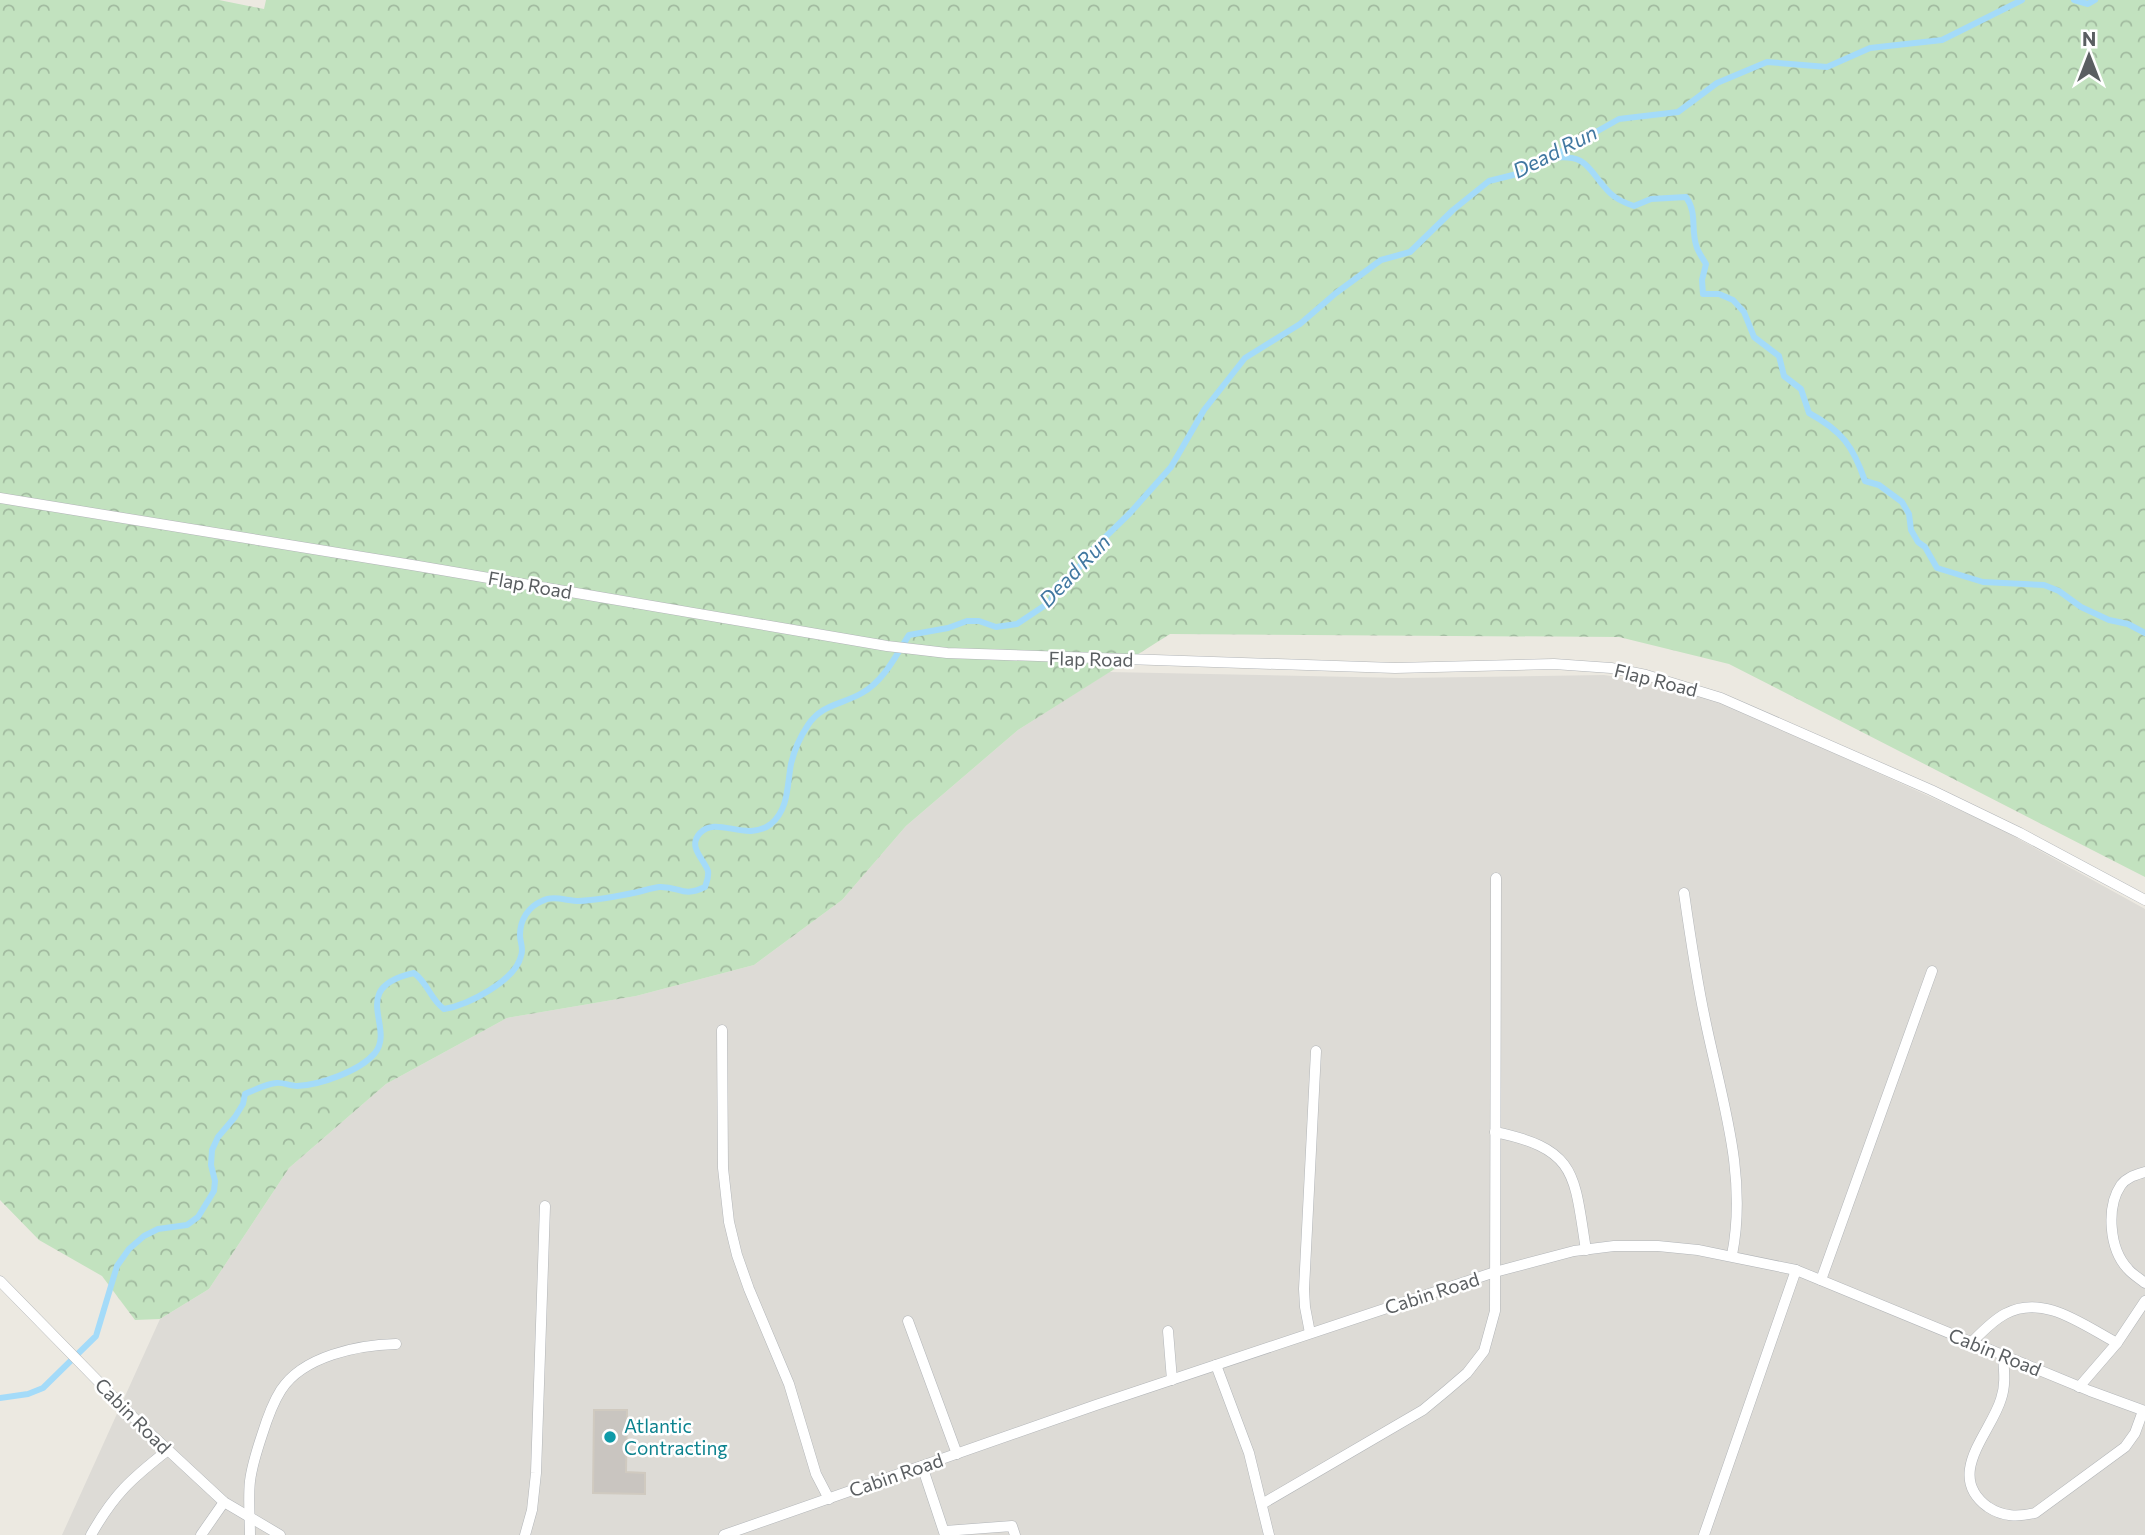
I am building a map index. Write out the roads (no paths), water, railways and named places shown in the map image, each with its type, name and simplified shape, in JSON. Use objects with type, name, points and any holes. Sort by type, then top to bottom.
[{"type":"lane","name":"Flap Road","points":[[0,498],[915,650],[1017,657],[1395,668],[1554,664],[1611,668],[1646,675],[1721,698],[1931,790],[2020,833],[2145,900]]},
{"type":"lane","points":[[1262,1504],[1423,1410],[1467,1373],[1484,1351],[1491,1333],[1496,1311],[1496,878]]},
{"type":"lane","points":[[1684,893],[1705,1021],[1731,1129],[1737,1180],[1737,1226],[1731,1255]]},
{"type":"lane","points":[[1821,1280],[1932,971]]},
{"type":"lane","points":[[722,1030],[723,1181],[731,1233],[749,1289],[789,1384],[816,1474],[829,1499]]},
{"type":"lane","points":[[1311,1333],[1304,1289],[1316,1051]]},
{"type":"lane","points":[[1495,1132],[1523,1138],[1548,1150],[1567,1166],[1576,1185],[1586,1250]]},
{"type":"lane","points":[[2145,1172],[2132,1176],[2122,1184],[2115,1198],[2113,1238],[2126,1268],[2145,1283]]},
{"type":"lane","points":[[526,1535],[536,1473],[545,1206]]},
{"type":"lane","name":"Cabin Road","points":[[724,1535],[1495,1272],[1586,1250],[1658,1246],[1731,1255],[1796,1270],[2079,1387],[2144,1411]]},
{"type":"lane","points":[[1704,1535],[1796,1270]]},
{"type":"lane","name":"Cabin Road","points":[[0,1281],[168,1450],[224,1502],[279,1535]]},
{"type":"lane","points":[[2079,1387],[2117,1343],[2145,1301]]},
{"type":"lane","points":[[1971,1343],[2007,1313],[2036,1305],[2069,1317],[2117,1343]]},
{"type":"lane","points":[[908,1321],[957,1454]]},
{"type":"lane","points":[[1168,1331],[1172,1380]]},
{"type":"lane","points":[[250,1535],[252,1470],[271,1409],[282,1388],[295,1376],[333,1354],[359,1347],[396,1344]]},
{"type":"lane","points":[[2004,1356],[2001,1402],[1975,1449],[1970,1475],[1974,1491],[1981,1501],[2007,1516],[2035,1513],[2125,1447],[2135,1433],[2144,1411]]},
{"type":"lane","points":[[1216,1365],[1249,1452],[1269,1535]]},
{"type":"lane","points":[[91,1535],[108,1504],[131,1479],[168,1450]]},
{"type":"lane","points":[[922,1466],[945,1533],[1012,1526],[1015,1535]]},
{"type":"lane","points":[[201,1535],[224,1502]]},
{"type":"waterway","name":"Dead Run","points":[[0,1398],[28,1394],[43,1388],[96,1336],[117,1266],[129,1249],[144,1236],[158,1229],[187,1225],[198,1217],[214,1191],[212,1150],[218,1137],[243,1104],[245,1094],[272,1084],[297,1086],[328,1080],[368,1060],[380,1043],[378,998],[383,988],[394,980],[414,973],[444,1009],[465,1003],[500,983],[517,965],[522,953],[520,929],[523,919],[529,910],[542,901],[551,898],[594,900],[659,887],[686,892],[705,887],[708,871],[696,848],[696,838],[707,828],[752,831],[771,824],[777,818],[784,804],[796,749],[813,718],[877,682],[909,635],[948,628],[967,621],[979,621],[996,627],[1017,624],[1050,602],[1057,585],[1076,572],[1088,554],[1171,467],[1204,410],[1245,358],[1300,324],[1381,260],[1410,252],[1453,210],[1489,181],[1525,172],[1619,119],[1678,112],[1717,83],[1767,62],[1827,67],[1870,48],[1942,40],[2022,0]]},
{"type":"waterway","name":"Dead Run","points":[[2074,0],[2088,4],[2095,0]]},
{"type":"waterway","points":[[1552,158],[1574,158],[1581,161],[1613,195],[1634,206],[1651,199],[1686,197],[1692,209],[1697,248],[1706,264],[1702,280],[1703,294],[1719,294],[1733,300],[1744,312],[1754,337],[1779,356],[1784,376],[1801,389],[1809,413],[1830,426],[1851,449],[1865,481],[1879,485],[1902,502],[1909,514],[1911,530],[1937,568],[1983,582],[2044,585],[2059,591],[2081,607],[2145,633]]},
{"type":"place","name":"Atlantic Contracting","points":[[610,1437]]}]
